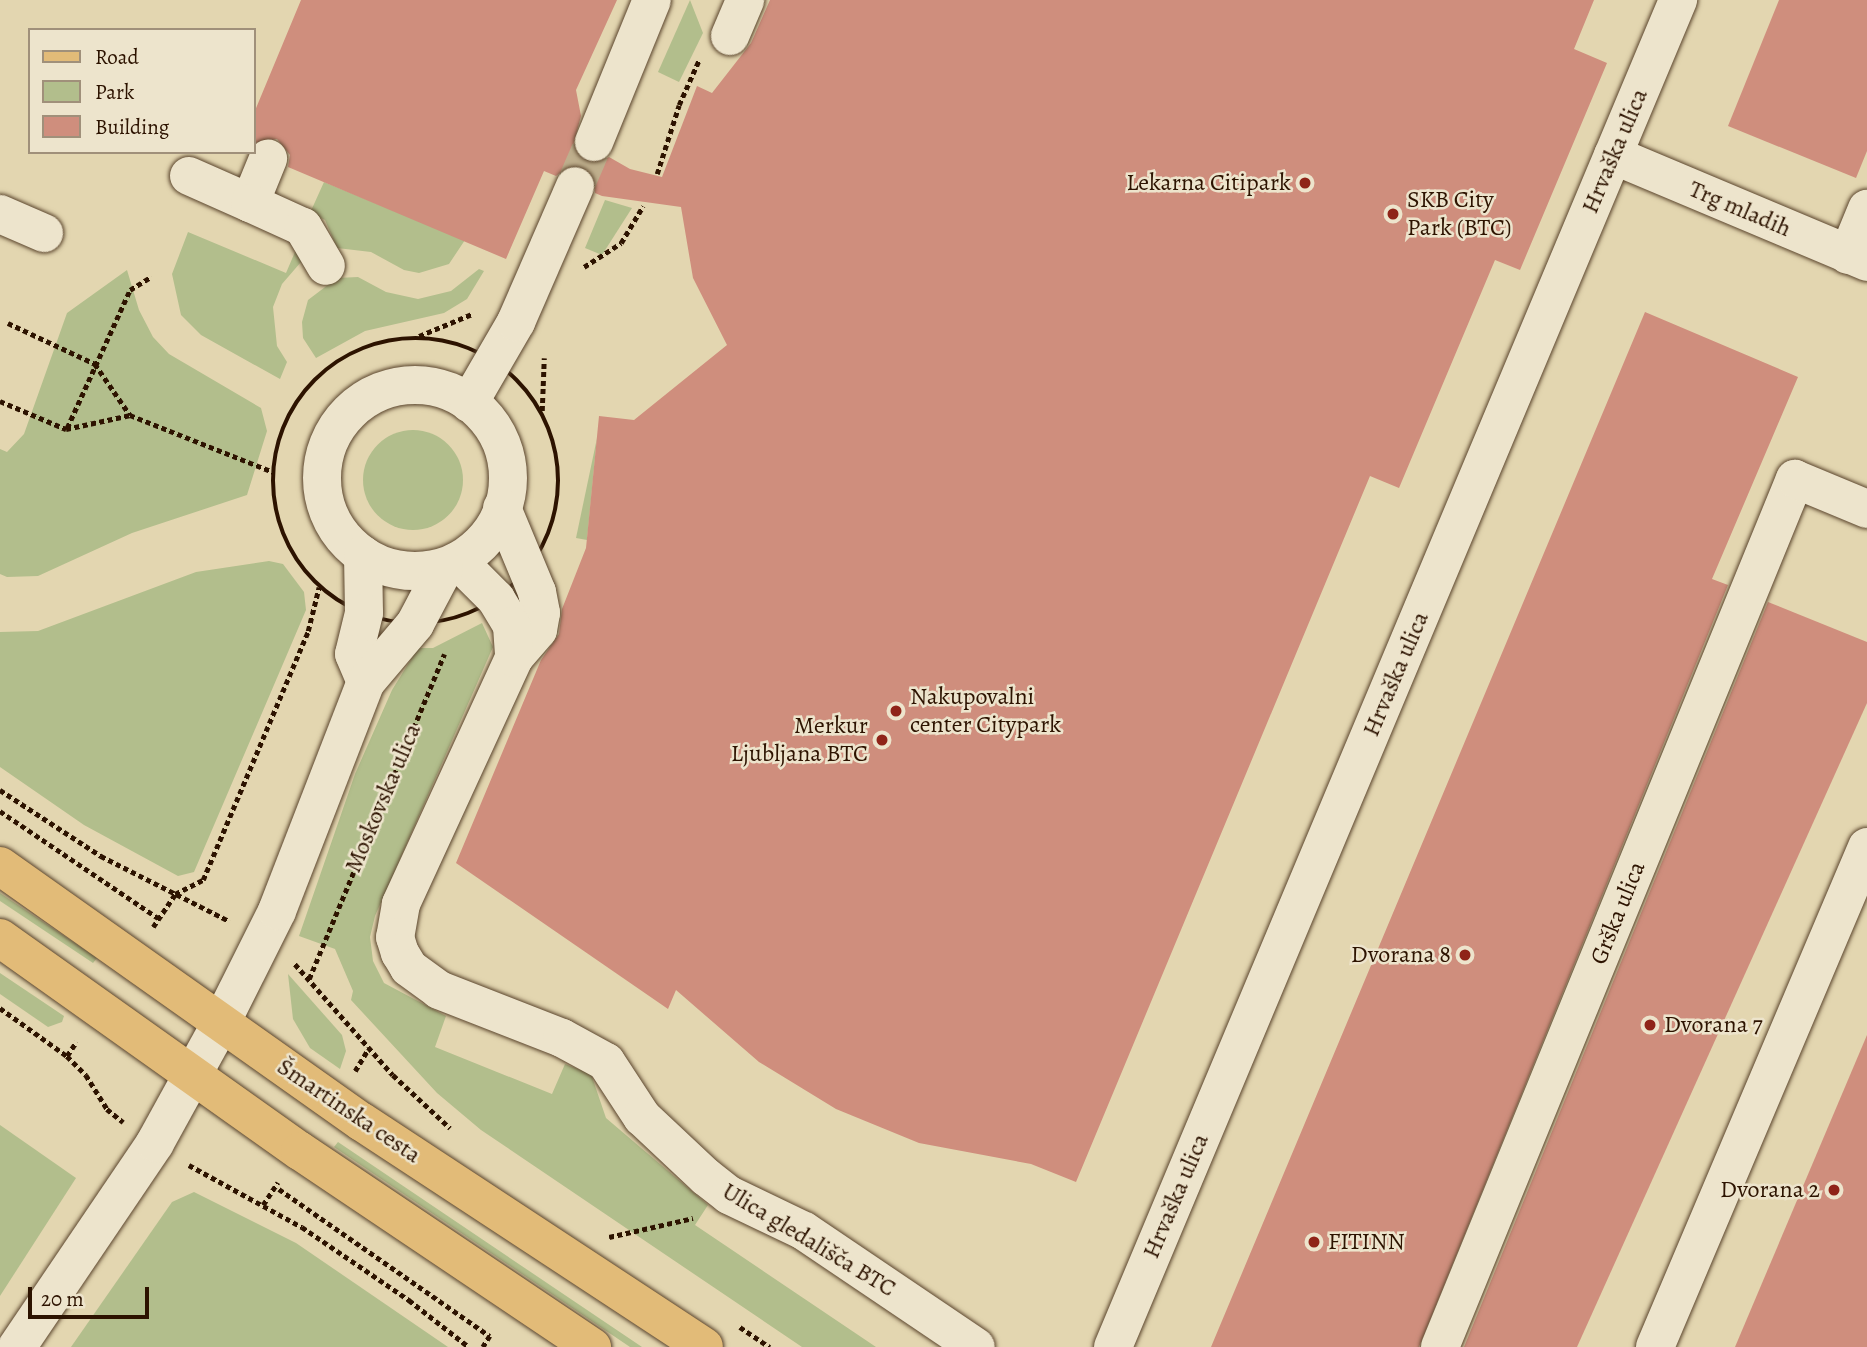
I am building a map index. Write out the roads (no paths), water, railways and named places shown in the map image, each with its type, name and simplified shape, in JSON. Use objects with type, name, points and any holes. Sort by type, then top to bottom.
[{"type":"main road","name":"Šmartinska cesta","points":[[0,866],[362,1122],[704,1347]]},
{"type":"main road","points":[[0,938],[191,1070],[300,1151],[592,1347]]},
{"type":"street","points":[[594,142],[652,0]]},
{"type":"street","points":[[730,36],[745,0]]},
{"type":"street","name":"Hrvaška ulica","points":[[1112,1347],[1678,0]]},
{"type":"street","name":"Trg mladih","points":[[1613,155],[1857,258]]},
{"type":"street","points":[[250,203],[268,159]]},
{"type":"street","points":[[189,176],[303,227],[326,266]]},
{"type":"street","points":[[470,403],[495,361],[575,186]]},
{"type":"street","points":[[1857,258],[1867,209]]},
{"type":"street","points":[[0,214],[44,233]]},
{"type":"street","points":[[18,1347],[155,1143],[191,1070],[221,1023],[277,911],[366,682],[415,624],[451,565],[483,542],[502,508],[508,470],[502,444],[488,421],[470,403],[435,388],[398,386],[363,401],[336,429],[322,464],[322,487],[337,530],[363,555],[392,569],[451,565],[496,599],[512,626],[514,658]]},
{"type":"street","name":"Grška ulica","points":[[1440,1347],[1795,478],[1867,509]]},
{"type":"street","points":[[502,508],[527,567],[541,613],[538,630],[514,658]]},
{"type":"street","points":[[363,555],[364,613],[354,653],[366,682]]},
{"type":"street","name":"Ulica gledališča BTC","points":[[514,658],[401,904],[395,937],[409,968],[439,990],[562,1038],[606,1062],[642,1117],[678,1154],[729,1195],[804,1231],[840,1238],[976,1347]]},
{"type":"street","points":[[1655,1347],[1867,847]]},
{"type":"tunnel","points":[[575,186],[594,142]]},
{"type":"place","name":"Lekarna Citipark","points":[[1305,183]]},
{"type":"place","name":"SKB City Park (BTC)","points":[[1393,214]]},
{"type":"place","name":"Nakupovalni center Citypark","points":[[896,711]]},
{"type":"place","name":"Merkur Ljubljana BTC","points":[[882,740]]},
{"type":"place","name":"Dvorana 8","points":[[1465,955]]},
{"type":"place","name":"Dvorana 7","points":[[1650,1025]]},
{"type":"place","name":"Dvorana 2","points":[[1834,1190]]},
{"type":"place","name":"FITINN","points":[[1314,1242]]}]
